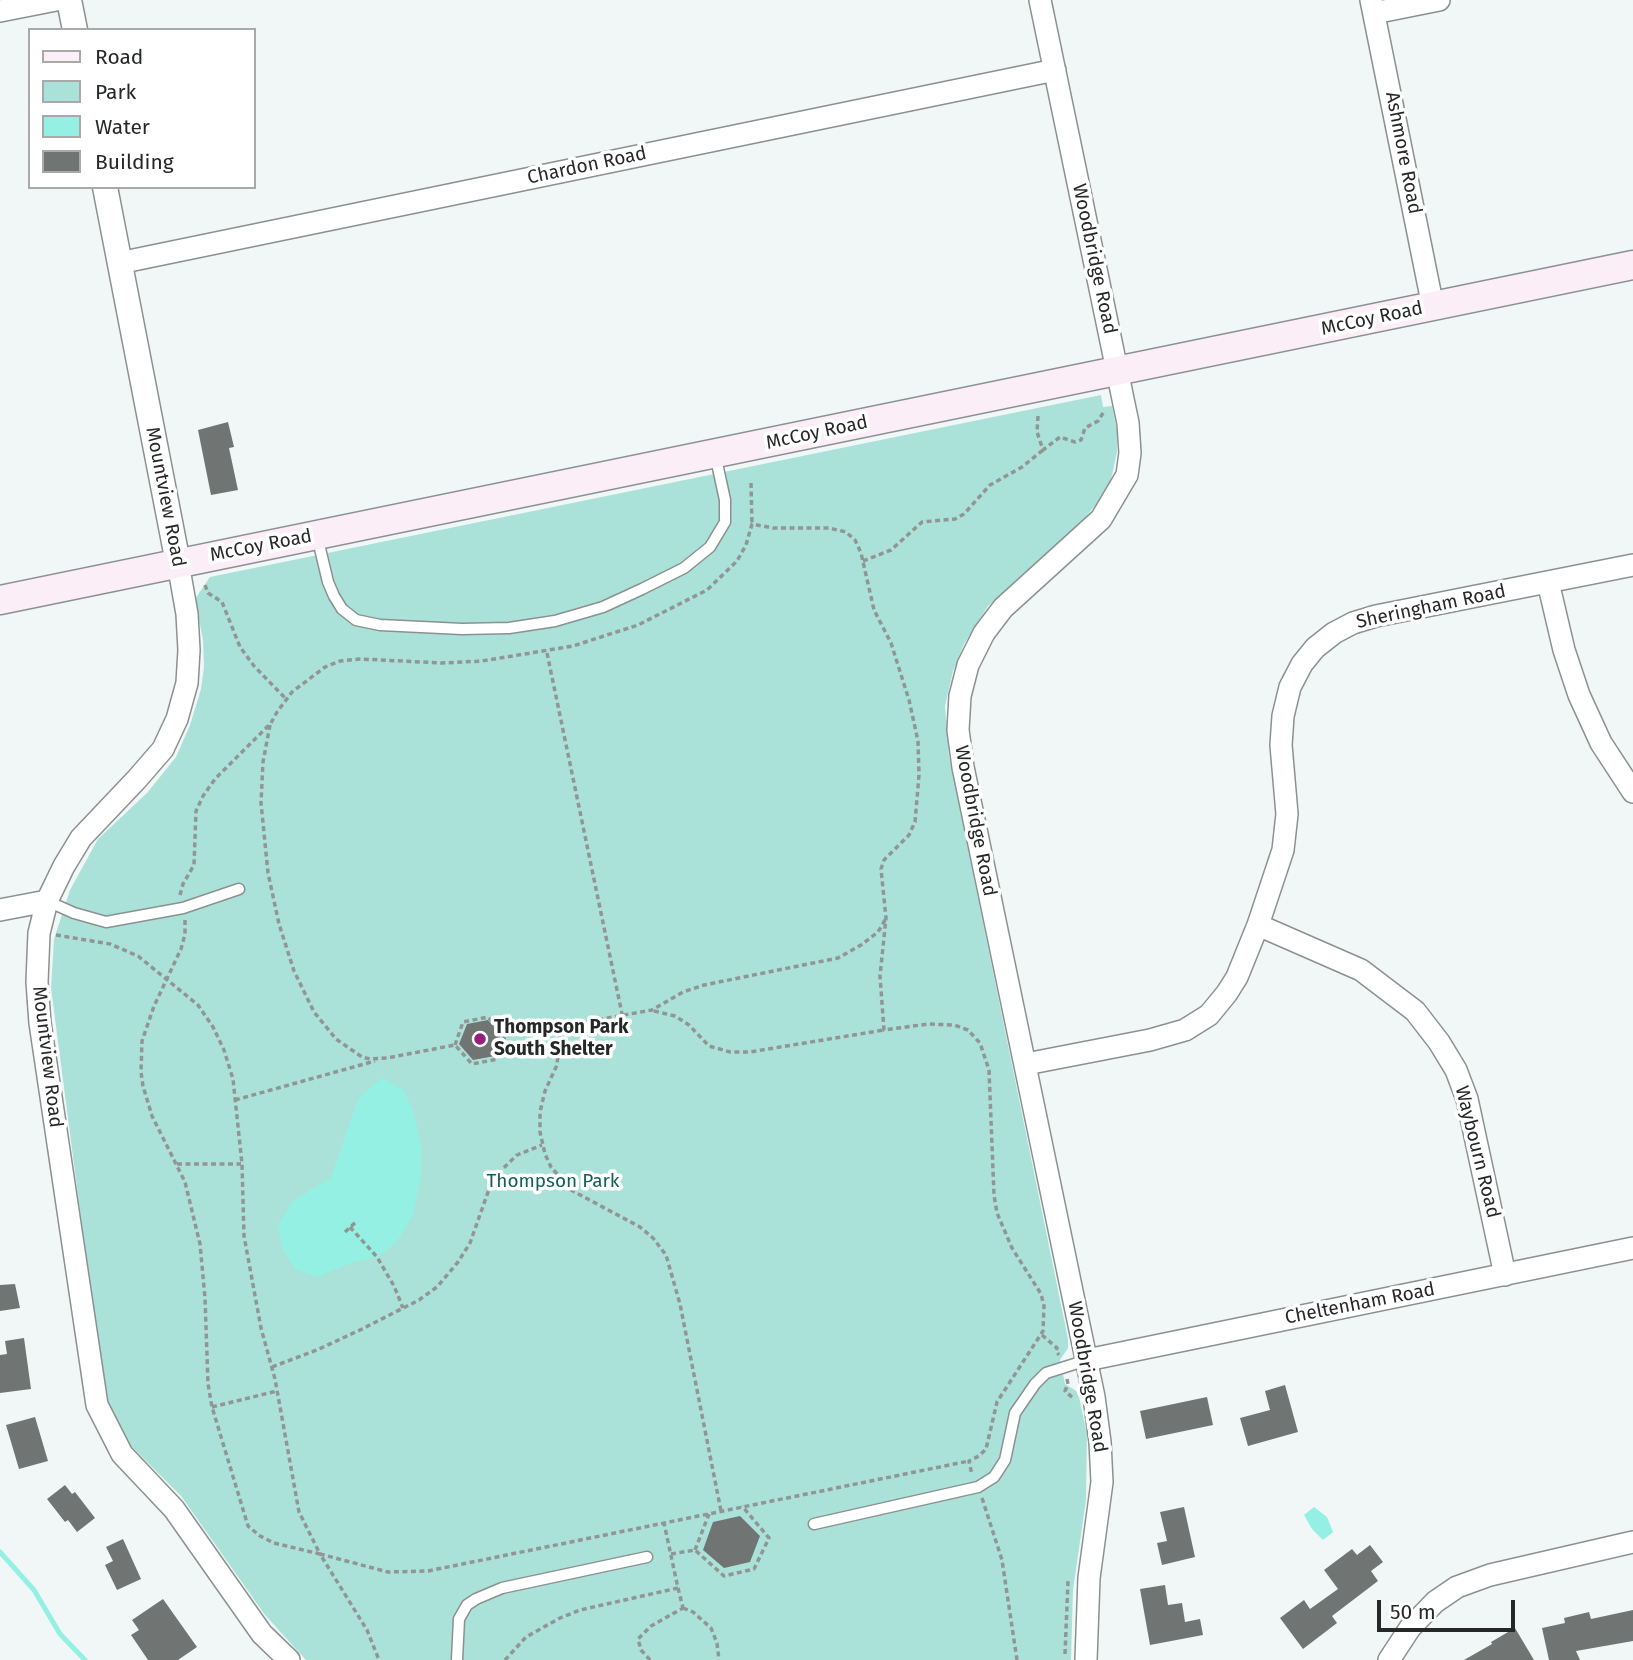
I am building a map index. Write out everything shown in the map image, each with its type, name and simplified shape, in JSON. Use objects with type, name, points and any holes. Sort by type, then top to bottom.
[{"type":"main road","name":"McCoy Road","points":[[0,600],[1633,265]]},
{"type":"street","points":[[0,11],[56,0]]},
{"type":"street","points":[[69,0],[75,28]]},
{"type":"street","name":"Woodbridge Road","points":[[1041,0],[1128,422],[1130,453],[1127,475],[1101,519],[1003,608],[984,633],[968,665],[960,696],[958,730],[963,768],[1087,1360],[1100,1442],[1102,1482],[1089,1578],[1086,1660]]},
{"type":"street","points":[[1373,7],[1439,0]]},
{"type":"street","name":"Ashmore Road","points":[[1373,7],[1433,307]]},
{"type":"street","name":"Chardon Road","points":[[119,263],[1055,71]]},
{"type":"street","name":"Mountview Road","points":[[105,189],[178,563],[190,650],[187,683],[177,719],[163,749],[82,838],[64,866],[47,901],[39,933],[37,982],[40,1023],[97,1405],[122,1454],[174,1509],[262,1633],[289,1660]]},
{"type":"street","name":"Sheringham Road","points":[[1026,1064],[1150,1040],[1185,1030],[1209,1015],[1227,993],[1237,977],[1258,925],[1283,850],[1287,814],[1281,746],[1283,716],[1290,687],[1302,664],[1315,648],[1343,628],[1376,616],[1633,565]]},
{"type":"street","points":[[1548,582],[1564,650],[1579,695],[1601,743],[1633,792]]},
{"type":"street","points":[[0,910],[47,901]]},
{"type":"street","name":"Waybourn Road","points":[[1258,925],[1361,970],[1415,1011],[1439,1042],[1456,1070],[1467,1099],[1505,1275]]},
{"type":"street","name":"Cheltenham Road","points":[[1087,1360],[1633,1248]]},
{"type":"street","points":[[1389,1660],[1410,1628],[1435,1602],[1457,1587],[1490,1575],[1633,1542]]},
{"type":"lane","points":[[316,535],[334,596],[342,609],[356,620],[380,625],[462,629],[509,628],[555,621],[603,607],[684,569],[710,547],[724,522],[725,500],[715,454]]},
{"type":"lane","points":[[47,901],[74,913],[106,922],[183,908],[239,889]]},
{"type":"lane","points":[[814,1524],[978,1487],[994,1477],[1005,1460],[1015,1413],[1024,1397],[1046,1373],[1087,1360]]},
{"type":"lane","points":[[457,1660],[457,1629],[461,1615],[467,1605],[481,1596],[502,1588],[647,1557]]},
{"type":"path","points":[[863,561],[891,550],[922,522],[956,519],[964,514],[990,485],[1022,467],[1060,437],[1076,442],[1081,440],[1085,428],[1103,416],[1105,404]]},
{"type":"path","points":[[1038,416],[1037,432],[1043,450]]},
{"type":"path","points":[[505,1036],[536,1031],[560,1032],[585,1021],[652,1010],[671,1014],[682,1020],[709,1046],[736,1053],[928,1024],[954,1025],[968,1030],[980,1043],[989,1070],[995,1203],[1012,1248],[1041,1294],[1045,1314],[1042,1335],[997,1402],[986,1449],[979,1457],[969,1461],[664,1523],[418,1572],[379,1570],[274,1543],[248,1526],[212,1406],[208,1384],[200,1244],[177,1164],[152,1116],[141,1072],[142,1041],[154,1006],[184,941],[185,926],[180,891],[194,865],[198,803],[215,779],[271,723],[286,699],[317,671],[332,664],[350,659],[460,662],[547,652],[623,630],[698,595],[715,583],[737,561],[746,545],[752,524],[751,483]]},
{"type":"path","points":[[752,524],[774,528],[839,530],[855,540],[863,561],[874,610],[891,643],[909,700],[919,751],[919,786],[914,827],[882,864],[886,918],[880,976],[884,1030]]},
{"type":"path","points":[[205,585],[208,593],[222,601],[240,647],[247,657],[286,699]]},
{"type":"path","points":[[547,652],[622,1014]]},
{"type":"path","points":[[271,723],[261,778],[266,854],[274,904],[294,971],[314,1012],[336,1039],[356,1055],[370,1059],[387,1058]]},
{"type":"path","points":[[652,1010],[694,988],[842,956],[874,935],[886,918]]},
{"type":"path","points":[[55,935],[123,948],[146,962],[198,1005],[213,1027],[228,1059],[233,1079],[242,1164],[244,1236],[299,1512],[306,1530],[367,1630],[379,1660]]},
{"type":"path","points":[[455,1045],[463,1022],[488,1017],[505,1036]]},
{"type":"path","points":[[560,1032],[557,1065],[545,1091],[540,1112],[542,1145],[551,1167],[571,1190],[640,1227],[666,1255],[683,1317],[721,1511]]},
{"type":"path","points":[[455,1045],[472,1064],[498,1059],[505,1036]]},
{"type":"path","points":[[234,1100],[387,1058],[455,1045]]},
{"type":"path","points":[[272,1367],[317,1350],[403,1308],[437,1287],[465,1253],[497,1173],[517,1155],[542,1145]]},
{"type":"path","points":[[177,1164],[242,1164]]},
{"type":"path","points":[[345,1232],[356,1222]]},
{"type":"path","points":[[350,1227],[377,1257],[403,1308]]},
{"type":"path","points":[[1042,1335],[1057,1348],[1065,1367],[1068,1384],[1065,1391],[1076,1403]]},
{"type":"path","points":[[212,1406],[277,1391]]},
{"type":"path","points":[[969,1461],[1002,1560],[1017,1660]]},
{"type":"path","points":[[695,1550],[724,1576],[754,1569],[769,1538],[742,1506]]},
{"type":"path","points":[[695,1550],[709,1514]]},
{"type":"path","points":[[664,1523],[683,1608]]},
{"type":"path","points":[[671,1555],[695,1550]]},
{"type":"path","points":[[1066,1660],[1068,1574]]},
{"type":"path","points":[[505,1660],[526,1637],[560,1618],[580,1610],[678,1588]]},
{"type":"path","points":[[650,1660],[641,1650],[638,1639],[651,1626],[683,1608]]},
{"type":"path","points":[[683,1608],[693,1612],[711,1628],[717,1643],[719,1660]]},
{"type":"green space","name":"Thompson Park","points":[[1101,395],[1103,407],[1112,406],[1117,431],[1117,452],[1109,489],[1084,519],[988,606],[964,644],[953,671],[945,706],[949,756],[1068,1339],[1068,1348],[1060,1360],[1065,1384],[1078,1392],[1087,1434],[1086,1500],[1073,1590],[1071,1660],[306,1660],[265,1615],[181,1496],[130,1445],[114,1418],[103,1387],[51,988],[54,939],[70,890],[98,839],[147,793],[176,757],[190,725],[201,689],[204,667],[203,640],[195,599],[210,577]]},
{"type":"water","points":[[382,1078],[404,1090],[414,1114],[421,1144],[421,1178],[412,1217],[396,1243],[377,1257],[351,1263],[317,1277],[295,1269],[283,1250],[278,1224],[292,1202],[331,1177],[359,1097]]},
{"type":"water","points":[[1314,1507],[1327,1517],[1333,1532],[1323,1540],[1312,1529],[1304,1515]]},
{"type":"building","points":[[228,422],[234,447],[229,448],[238,490],[211,495],[198,430]]},
{"type":"building","name":"Thompson Park South Shelter","points":[[488,1020],[501,1035],[495,1056],[473,1060],[459,1044],[467,1024]]},
{"type":"building","points":[[15,1284],[20,1308],[0,1311],[0,1285]]},
{"type":"building","points":[[24,1338],[31,1389],[0,1393],[0,1355],[7,1354],[5,1341]]},
{"type":"building","points":[[1285,1385],[1298,1432],[1248,1446],[1240,1418],[1270,1410],[1265,1391]]},
{"type":"building","points":[[1207,1397],[1213,1425],[1146,1439],[1140,1411]]},
{"type":"building","points":[[35,1417],[48,1461],[19,1469],[6,1425]]},
{"type":"building","points":[[65,1485],[72,1494],[75,1492],[95,1518],[77,1532],[68,1520],[65,1522],[47,1499]]},
{"type":"building","points":[[1184,1507],[1195,1557],[1162,1565],[1157,1543],[1167,1541],[1160,1512]]},
{"type":"building","points":[[740,1516],[760,1536],[750,1562],[724,1568],[703,1550],[713,1522]]},
{"type":"building","points":[[123,1539],[141,1579],[117,1590],[105,1565],[113,1561],[106,1547]]},
{"type":"building","points":[[1370,1545],[1383,1562],[1371,1571],[1378,1581],[1332,1616],[1337,1623],[1303,1649],[1280,1618],[1304,1600],[1310,1609],[1338,1589],[1324,1570],[1352,1549],[1357,1555]]},
{"type":"building","points":[[1165,1585],[1168,1605],[1182,1603],[1185,1622],[1200,1619],[1203,1635],[1150,1645],[1140,1589]]},
{"type":"building","points":[[163,1599],[197,1647],[178,1660],[148,1660],[131,1635],[139,1630],[132,1620]]},
{"type":"building","points":[[1633,1610],[1633,1641],[1576,1651],[1580,1660],[1549,1660],[1542,1628],[1565,1623],[1564,1618],[1589,1612],[1591,1619]]},
{"type":"building","points":[[1515,1628],[1534,1660],[1464,1660],[1492,1644],[1491,1642]]},
{"type":"waterway","points":[[0,1552],[34,1590],[60,1634],[85,1660]]},
{"type":"place","name":"Thompson Park South Shelter","points":[[480,1039]]}]
